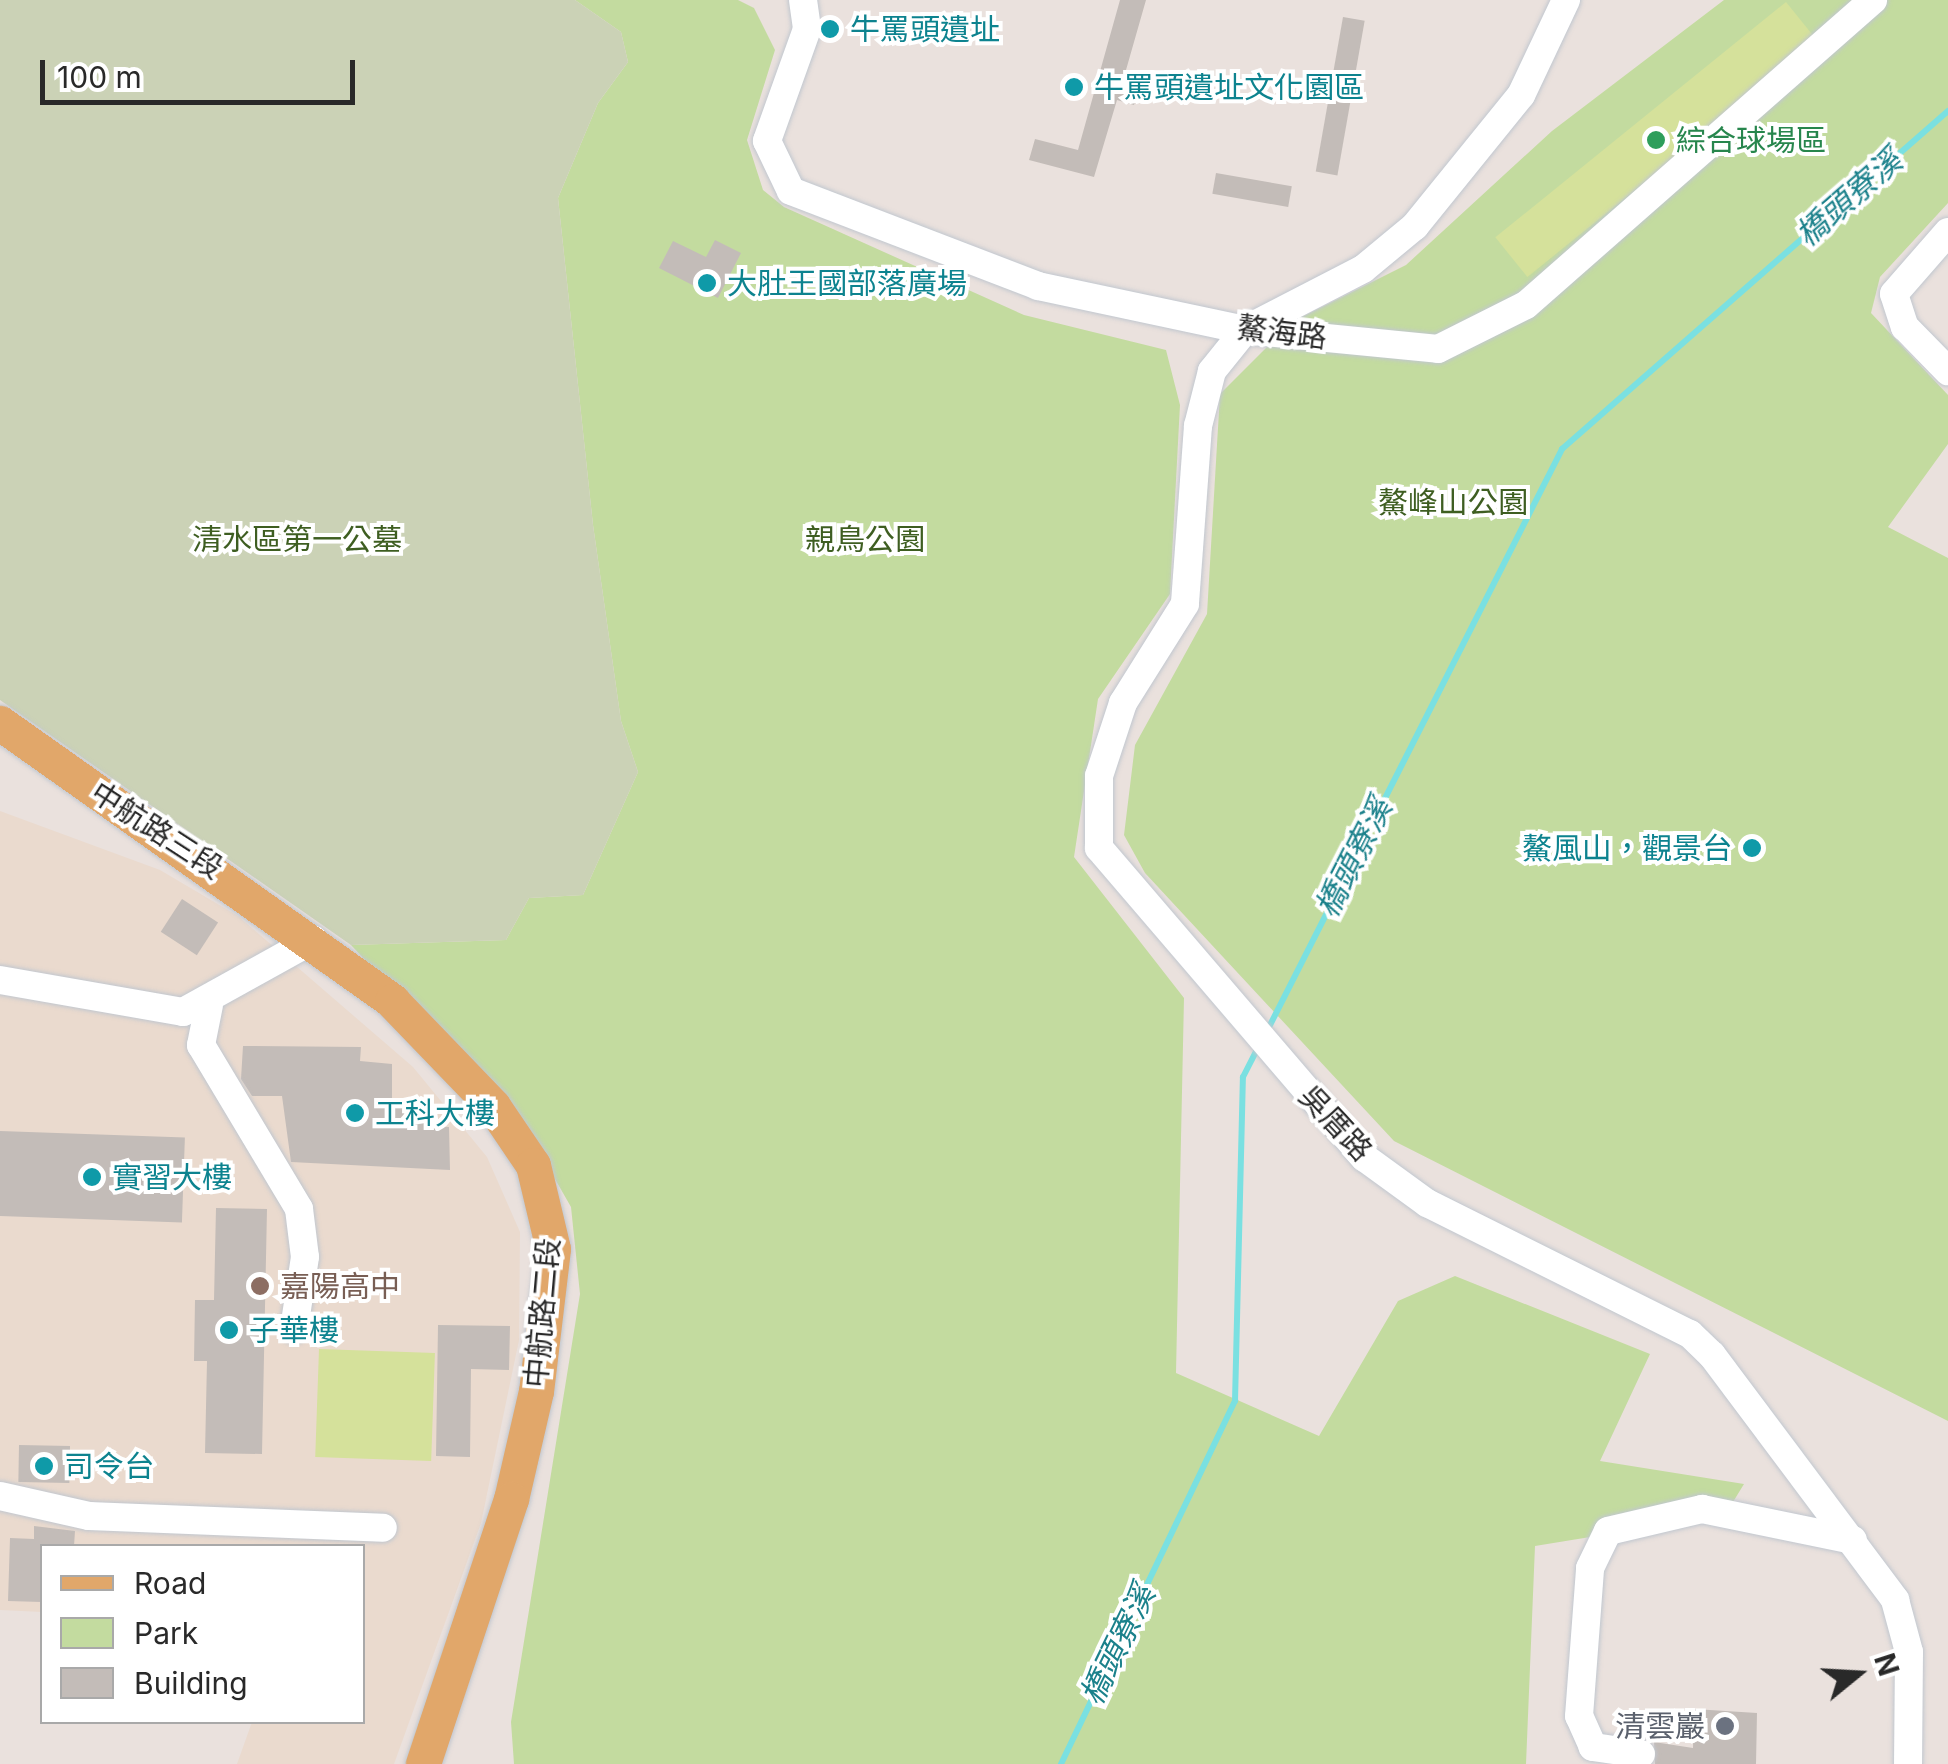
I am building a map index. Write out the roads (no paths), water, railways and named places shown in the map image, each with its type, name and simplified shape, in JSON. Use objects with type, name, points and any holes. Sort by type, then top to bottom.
[{"type":"main road","name":"中航路三段","points":[[0,723],[313,940]]},
{"type":"main road","name":"中航路二段","points":[[313,940],[392,1001],[493,1106],[548,1203],[553,1249],[536,1391],[511,1499],[422,1764]]},
{"type":"street","name":"鰲海路","points":[[803,0],[807,29],[767,141],[791,191],[1038,286],[1246,330],[1438,348],[1466,339],[1526,306],[1873,0]]},
{"type":"street","points":[[1246,330],[1363,269],[1415,226],[1521,95],[1566,0]]},
{"type":"street","points":[[1948,232],[1894,294],[1905,326],[1948,371]]},
{"type":"street","name":"吳厝路","points":[[1246,330],[1204,396],[1185,604],[1123,703],[1099,776],[1099,848],[1365,1158],[1427,1203],[1690,1334],[1853,1540],[1895,1600],[1909,1652],[1908,1764]]},
{"type":"street","points":[[294,1329],[305,1257],[299,1210],[202,1044],[209,1005],[231,978],[313,940]]},
{"type":"street","points":[[0,980],[182,1012],[209,1005]]},
{"type":"street","points":[[0,1496],[89,1516],[383,1528]]},
{"type":"street","points":[[1641,1754],[1593,1747],[1579,1716],[1590,1568],[1608,1530],[1702,1508],[1853,1540]]},
{"type":"waterway","name":"橋頭寮溪","points":[[1266,1033],[1562,449],[1948,111]]},
{"type":"waterway","name":"橋頭寮溪","points":[[1061,1764],[1235,1401],[1243,1077],[1258,1048]]},
{"type":"place","name":"牛罵頭遺址","points":[[830,29]]},
{"type":"place","name":"牛罵頭遺址文化園區","points":[[1074,87]]},
{"type":"place","name":"綜合球場區","points":[[1656,140]]},
{"type":"place","name":"大肚王國部落廣場","points":[[707,283]]},
{"type":"place","name":"鰲風山，觀景台","points":[[1752,848]]},
{"type":"place","name":"工科大樓","points":[[355,1113]]},
{"type":"place","name":"實習大樓","points":[[92,1177]]},
{"type":"place","name":"嘉陽高中","points":[[260,1286]]},
{"type":"place","name":"子華樓","points":[[229,1330]]},
{"type":"place","name":"司令台","points":[[44,1466]]},
{"type":"place","name":"清雲巖","points":[[1725,1726]]},
{"type":"park label","name":"鰲峰山公園","points":[[1453,502]]},
{"type":"park label","name":"清水區第一公墓","points":[[297,539]]},
{"type":"park label","name":"親鳥公園","points":[[865,539]]}]
